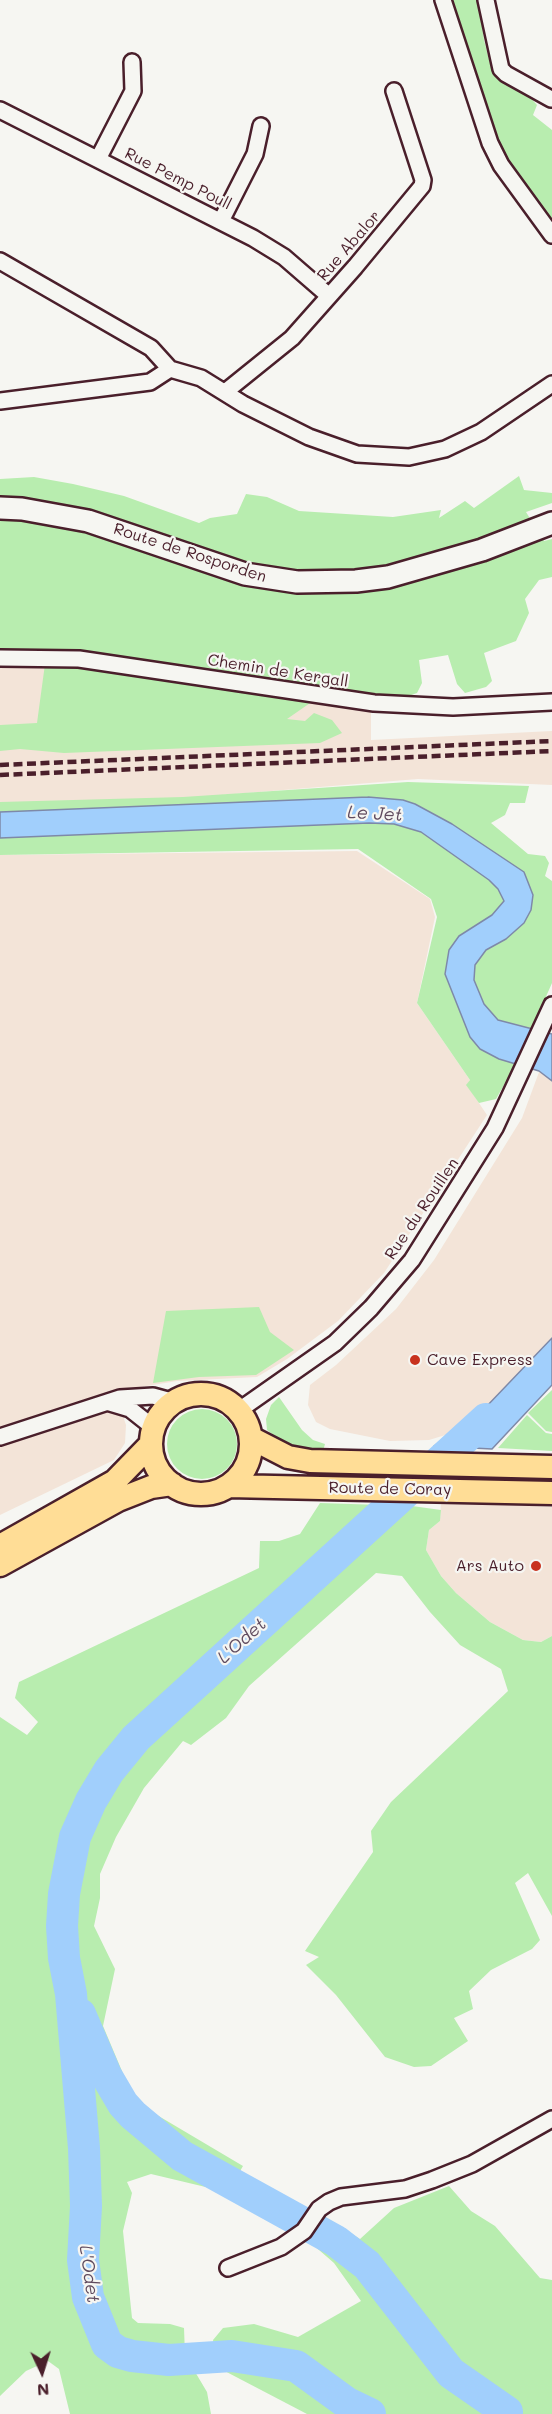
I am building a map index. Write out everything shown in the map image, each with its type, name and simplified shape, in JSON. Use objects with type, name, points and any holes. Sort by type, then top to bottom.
[{"type":"main road","name":"Route de Rosporden","points":[[0,508],[22,509],[88,521],[245,574],[297,582],[356,581],[388,577],[463,556],[552,523]]},
{"type":"main road","points":[[0,1546],[115,1481],[152,1436],[166,1409],[175,1402],[196,1394],[207,1394],[229,1402],[238,1411],[246,1423],[251,1438],[249,1459],[244,1469],[228,1486],[201,1494],[191,1493],[172,1484],[157,1467],[152,1436]]},
{"type":"main road","name":"Route de Coray","points":[[251,1438],[279,1454],[298,1460],[552,1467]]},
{"type":"main road","points":[[0,1565],[118,1500],[151,1487],[172,1484]]},
{"type":"main road","name":"Route de Coray","points":[[228,1486],[552,1493]]},
{"type":"street","points":[[443,0],[490,143],[501,165],[552,235]]},
{"type":"street","points":[[486,0],[501,69],[551,99]]},
{"type":"street","points":[[98,159],[133,91],[132,62]]},
{"type":"street","name":"Rue Abalor","points":[[225,392],[292,338],[422,186],[423,180],[394,91]]},
{"type":"street","name":"Rue Pemp Poull","points":[[0,110],[221,221],[284,257],[329,296]]},
{"type":"street","points":[[221,221],[255,154],[261,126]]},
{"type":"street","points":[[0,261],[151,348],[170,369],[201,378],[258,412],[332,446],[357,454],[393,458],[428,454],[464,441],[552,384]]},
{"type":"street","points":[[0,401],[150,382],[170,369]]},
{"type":"street","name":"Chemin de Kergall","points":[[0,658],[79,659],[374,703],[471,707],[552,702]]},
{"type":"street","name":"Rue du Rouillen","points":[[238,1411],[335,1343],[371,1308],[412,1260],[495,1128],[552,1005]]},
{"type":"street","points":[[0,1437],[120,1398],[153,1396],[175,1402]]},
{"type":"street","points":[[110,1403],[130,1409],[152,1436]]},
{"type":"street","points":[[228,2268],[281,2247],[307,2226],[319,2209],[341,2197],[405,2189],[451,2173],[552,2119]]},
{"type":"shaded area","points":[[46,664],[123,677],[371,710],[371,740],[552,731],[552,785],[418,779],[149,801],[0,808],[0,667]]},
{"type":"shaded area","points":[[357,851],[430,899],[435,917],[417,1003],[470,1080],[467,1085],[487,1115],[384,1273],[338,1321],[287,1359],[257,1377],[177,1381],[135,1388],[124,1419],[125,1443],[114,1460],[0,1515],[0,855]]},
{"type":"shaded area","points":[[552,1037],[552,1338],[485,1408],[452,1433],[429,1440],[390,1441],[330,1429],[316,1422],[308,1405],[310,1385],[336,1365],[396,1309],[434,1260],[522,1118]]},
{"type":"shaded area","points":[[441,1501],[552,1507],[552,1636],[541,1642],[523,1640],[490,1622],[456,1593],[441,1576],[426,1550],[429,1530],[440,1521]]},
{"type":"green space","points":[[452,0],[478,0],[484,40],[492,71],[504,84],[519,85],[537,105],[533,115],[552,130],[552,225],[489,130]]},
{"type":"green space","points":[[519,476],[524,490],[552,493],[552,503],[526,512],[544,541],[552,539],[552,577],[539,580],[525,599],[529,613],[516,641],[484,653],[492,681],[486,687],[465,693],[457,684],[448,655],[419,660],[422,683],[417,693],[397,700],[313,701],[287,719],[305,721],[314,713],[332,720],[342,733],[320,743],[64,753],[20,749],[0,751],[0,725],[37,723],[45,664],[0,664],[0,479],[34,477],[73,484],[124,496],[199,523],[210,518],[237,514],[246,494],[267,497],[299,511],[393,517],[441,510],[439,518],[465,501],[474,508]]},
{"type":"green space","points":[[408,782],[529,786],[525,803],[510,803],[505,815],[491,823],[528,854],[545,856],[549,863],[545,876],[552,881],[552,983],[518,1060],[496,1099],[479,1103],[466,1085],[470,1080],[417,1003],[437,917],[431,899],[358,849],[0,855],[0,802],[183,797]]},
{"type":"green space","points":[[259,1307],[270,1332],[294,1350],[256,1375],[199,1377],[153,1383],[166,1311]]},
{"type":"green space","points":[[552,1390],[552,1432],[546,1431],[528,1413]]},
{"type":"green space","points":[[279,1397],[302,1430],[313,1440],[325,1444],[323,1451],[297,1447],[280,1440],[267,1430],[266,1419],[271,1405]]},
{"type":"green space","points":[[202,1409],[221,1415],[231,1425],[237,1444],[231,1463],[221,1473],[202,1479],[183,1473],[173,1463],[167,1444],[173,1425],[183,1415]]},
{"type":"green space","points":[[527,1415],[546,1433],[552,1434],[552,1451],[498,1448]]},
{"type":"green space","points":[[320,1503],[412,1506],[441,1510],[440,1521],[429,1530],[426,1550],[441,1576],[456,1593],[490,1622],[523,1640],[541,1642],[552,1636],[552,1916],[528,1873],[515,1883],[540,1940],[532,1949],[491,1970],[469,1991],[473,2009],[454,2018],[468,2041],[431,2066],[414,2067],[385,2057],[336,1995],[306,1965],[319,1957],[305,1951],[373,1852],[371,1831],[391,1802],[508,1691],[501,1669],[460,1645],[402,1576],[376,1573],[249,1686],[226,1718],[191,1745],[183,1741],[144,1788],[116,1837],[100,1874],[100,1898],[94,1926],[115,1969],[103,2026],[135,2102],[243,2166],[229,2190],[214,2189],[151,2174],[127,2182],[132,2193],[123,2231],[132,2318],[138,2323],[170,2324],[184,2328],[185,2355],[207,2392],[211,2414],[70,2414],[59,2369],[48,2361],[26,2371],[0,2396],[0,1717],[27,1735],[38,1722],[15,1698],[19,1682],[259,1568],[260,1541],[279,1541],[300,1534]]},
{"type":"green space","points":[[449,2186],[471,2211],[495,2226],[540,2278],[552,2280],[552,2414],[307,2414],[217,2367],[213,2340],[223,2328],[254,2324],[298,2337],[361,2301],[334,2263],[304,2237],[324,2216],[360,2239],[394,2208]]},
{"type":"water","name":"Le Jet","points":[[368,797],[403,800],[415,804],[452,824],[524,872],[533,895],[531,910],[524,923],[506,939],[486,950],[475,965],[474,980],[484,1004],[498,1020],[552,1034],[552,1081],[539,1071],[499,1059],[480,1049],[470,1037],[445,974],[449,950],[459,936],[492,915],[504,901],[498,889],[489,880],[421,832],[394,824],[369,823],[0,838],[0,812]]},
{"type":"water","points":[[552,1338],[552,1385],[492,1449],[434,1446],[485,1408]]},
{"type":"waterway","name":"L'Odet","points":[[370,2414],[347,2403],[296,2366],[232,2356],[169,2360],[132,2356],[118,2352],[107,2344],[88,2297],[83,2260],[86,2206],[84,2148],[71,1994],[64,1958],[62,1926],[64,1894],[75,1837],[91,1801],[109,1771],[136,1738],[486,1419]]},
{"type":"waterway","name":"L'Odet","points":[[80,2014],[106,2075],[123,2104],[133,2115],[182,2156],[336,2241],[367,2265],[451,2373],[507,2412]]},
{"type":"railway","points":[[0,765],[552,741]]},
{"type":"railway","points":[[0,775],[552,751]]},
{"type":"place","name":"Cave Express","points":[[415,1360]]},
{"type":"place","name":"Ars Auto","points":[[536,1566]]}]
